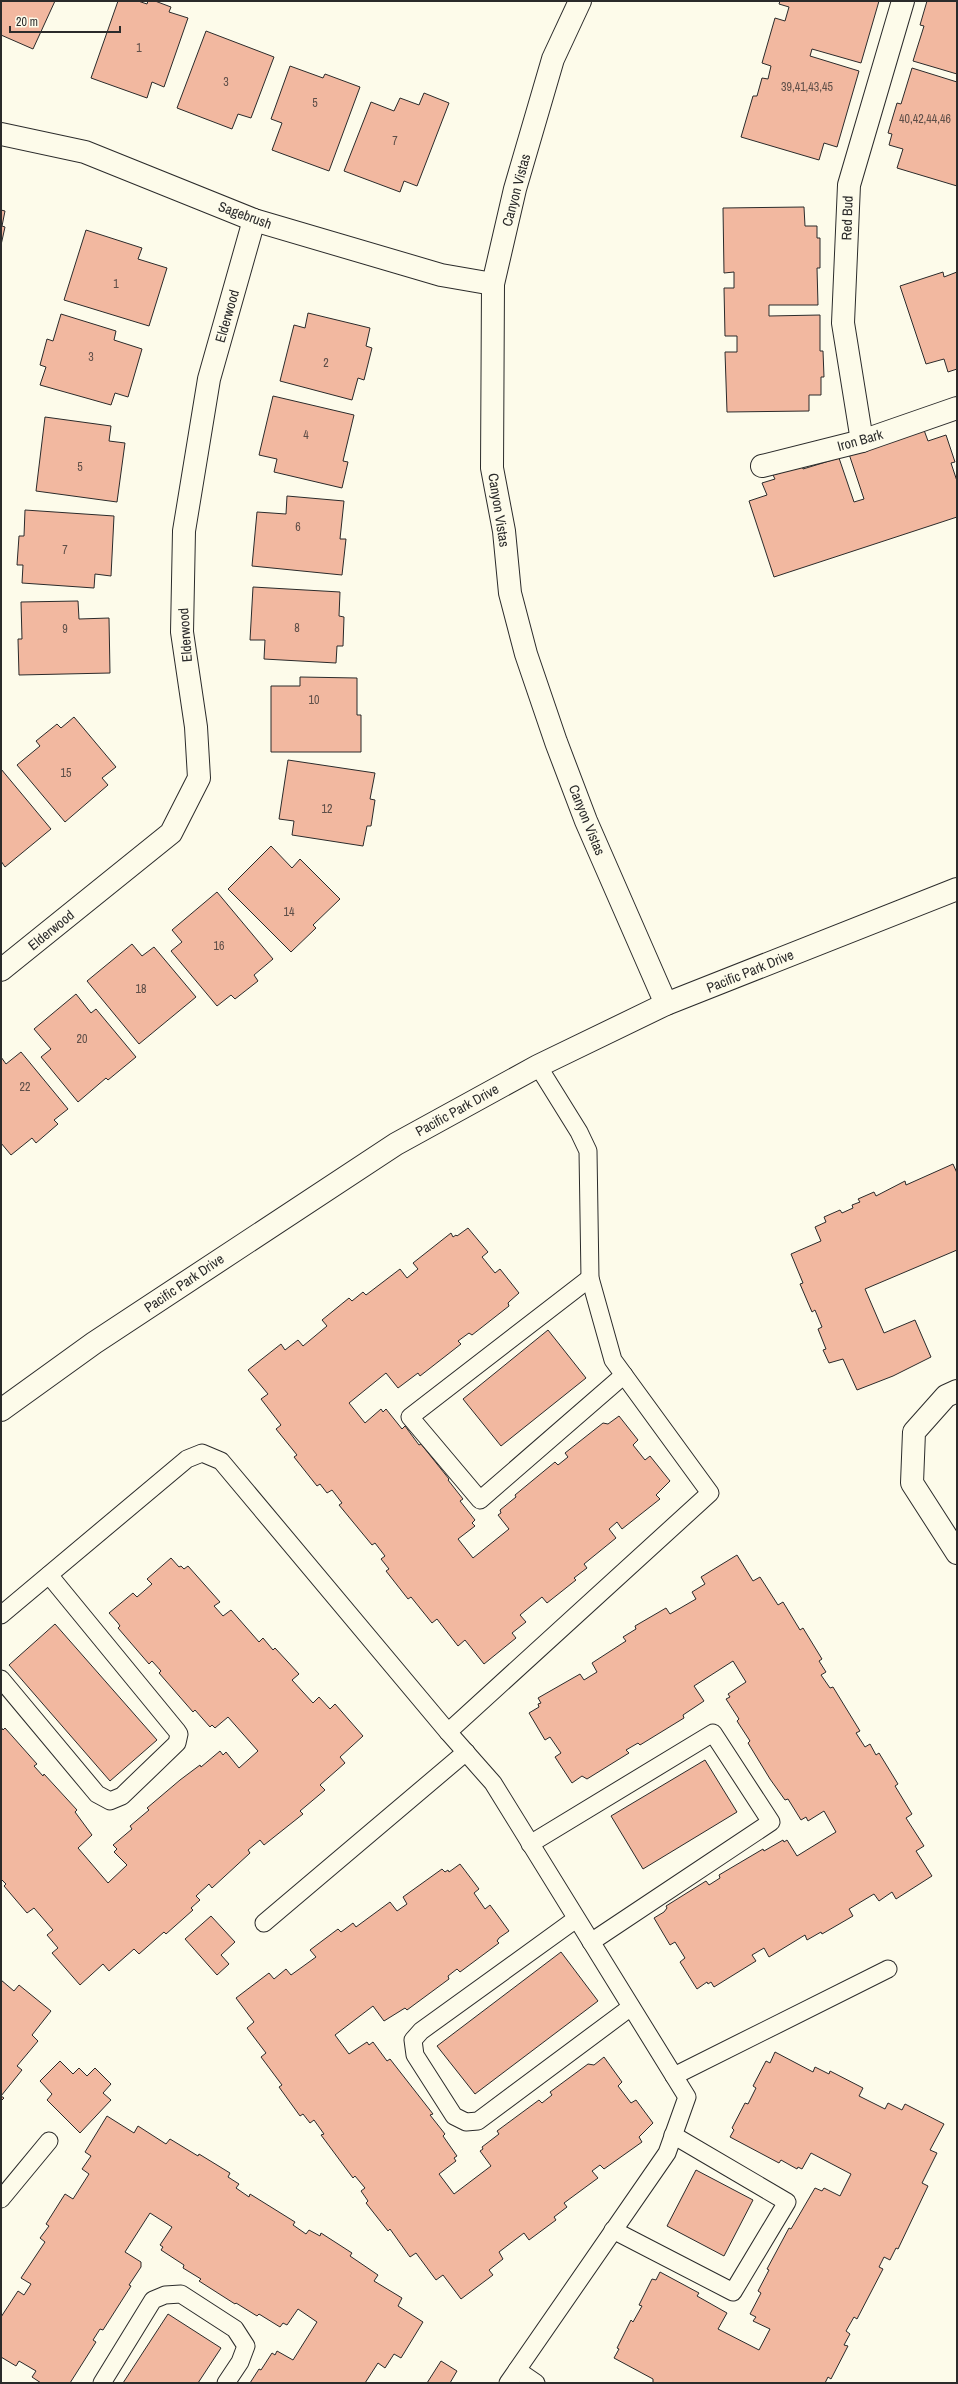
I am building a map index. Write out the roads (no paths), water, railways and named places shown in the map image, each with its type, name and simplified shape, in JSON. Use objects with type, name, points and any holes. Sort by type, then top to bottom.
[{"type":"street","name":"Canyon Vistas","points":[[580,1],[553,59],[515,189],[493,284],[492,468],[504,531],[510,593],[526,654],[556,742],[589,828],[666,1004]]},
{"type":"street","name":"Red Bud","points":[[862,441],[843,324],[848,185],[903,1]]},
{"type":"street","name":"Sagebrush","points":[[1,134],[85,152],[254,220],[441,275],[493,284]]},
{"type":"street","name":"Elderwood","points":[[1,970],[171,833],[199,778],[196,727],[182,632],[184,531],[209,378],[254,220]]},
{"type":"street","name":"Iron Bark","points":[[762,466],[862,441],[957,408]]},
{"type":"street","name":"Pacific Park Drive","points":[[1,1410],[94,1343],[389,1148],[538,1066],[666,1004],[957,889]]},
{"type":"street","points":[[957,1391],[946,1396],[914,1432],[912,1483],[957,1552]]},
{"type":"lane","points":[[448,1732],[710,1493],[613,1360],[590,1278],[588,1152],[579,1132],[538,1066]]},
{"type":"lane","points":[[590,1278],[410,1417],[480,1500],[624,1375]]},
{"type":"lane","points":[[1,1615],[187,1459],[202,1453],[221,1461],[448,1732],[493,1783],[687,2098],[667,2153],[512,2376],[536,2383]]},
{"type":"lane","points":[[1,1679],[97,1794],[110,1801],[122,1796],[177,1743],[179,1734],[177,1731],[49,1575]]},
{"type":"lane","points":[[530,1844],[713,1733],[771,1822],[591,1942]]},
{"type":"lane","points":[[264,1922],[466,1752]]},
{"type":"lane","points":[[576,1919],[421,2031],[413,2040],[415,2055],[454,2116],[466,2122],[478,2121],[631,2006]]},
{"type":"lane","points":[[674,2076],[888,1969]]},
{"type":"lane","points":[[613,2230],[733,2292],[787,2202],[673,2135]]},
{"type":"lane","points":[[1,2199],[49,2140]]},
{"type":"lane","points":[[102,2383],[153,2300],[165,2295],[181,2294],[235,2329],[246,2346],[240,2362],[226,2383]]}]
